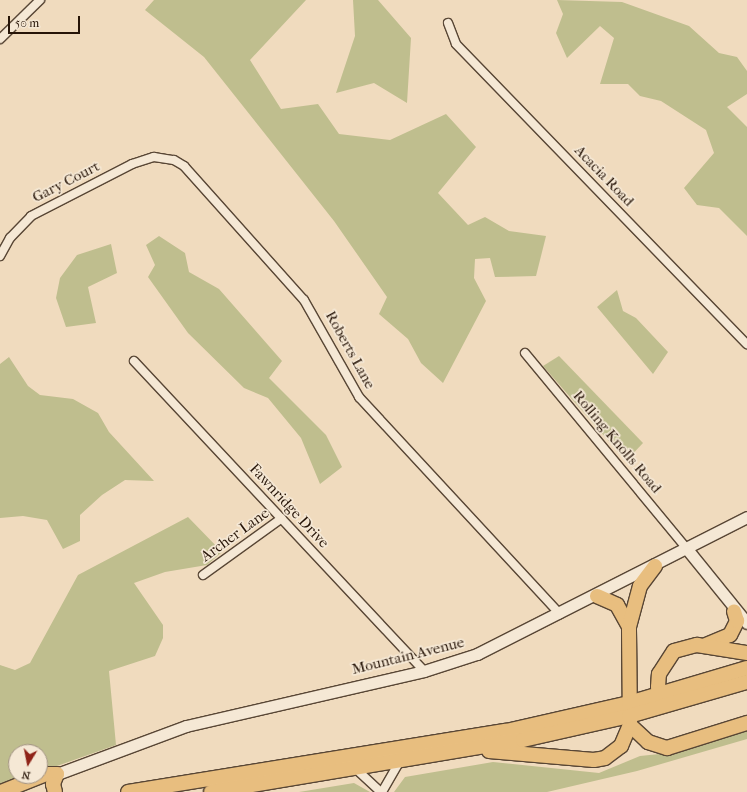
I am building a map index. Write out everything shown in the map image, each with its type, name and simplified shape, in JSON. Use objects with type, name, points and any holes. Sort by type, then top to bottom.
[{"type":"highway","points":[[477,749],[594,760],[617,750],[627,737],[629,714],[629,627],[640,586],[655,566]]},
{"type":"highway","points":[[596,596],[617,605],[629,627]]},
{"type":"highway","points":[[702,646],[730,635],[736,621],[734,611]]},
{"type":"highway","points":[[676,703],[665,700],[660,694],[659,674],[670,654],[684,646],[702,646],[747,653]]},
{"type":"highway","points":[[128,792],[629,714],[660,694],[747,668]]},
{"type":"highway","points":[[211,792],[477,749],[676,703],[745,683]]},
{"type":"highway","points":[[629,714],[648,742],[667,748],[747,723]]},
{"type":"highway","points":[[1,792],[46,774],[57,774],[53,784],[55,792]]},
{"type":"street","points":[[0,39],[40,0]]},
{"type":"street","name":"Acacia Road","points":[[448,22],[456,44],[747,344]]},
{"type":"street","name":"Gary Court","points":[[0,256],[16,230],[40,210],[132,164],[162,157]]},
{"type":"street","name":"Roberts Lane","points":[[162,157],[184,166],[304,300],[359,396],[560,614]]},
{"type":"street","name":"Rolling Knolls Road","points":[[525,353],[687,548]]},
{"type":"street","name":"Fawnridge Drive","points":[[134,361],[424,671]]},
{"type":"street","name":"Mountain Avenue","points":[[57,774],[186,726],[424,671],[477,654],[596,596],[747,517]]},
{"type":"street","name":"Archer Lane","points":[[203,575],[282,518]]},
{"type":"street","points":[[687,548],[734,611],[747,623]]},
{"type":"street","points":[[356,769],[381,792],[399,762]]},
{"type":"shaded area","points":[[154,0],[306,0],[250,60],[281,109],[318,104],[339,134],[390,140],[446,114],[476,147],[438,193],[468,225],[485,217],[509,231],[546,236],[536,276],[495,277],[490,258],[475,259],[474,278],[486,301],[443,383],[421,363],[408,339],[379,314],[387,297],[334,221],[204,57],[145,10]]},
{"type":"shaded area","points":[[353,0],[378,0],[411,38],[407,103],[374,83],[336,93],[355,36]]},
{"type":"shaded area","points":[[557,0],[622,2],[689,26],[719,53],[737,57],[747,71],[747,94],[727,107],[747,127],[747,236],[719,208],[697,205],[684,188],[714,153],[706,130],[661,101],[640,96],[628,84],[600,84],[614,38],[600,26],[567,58],[556,33],[563,14]]},
{"type":"shaded area","points":[[159,236],[185,253],[189,272],[219,289],[282,361],[269,378],[326,435],[342,467],[320,484],[301,438],[268,398],[244,388],[188,333],[148,277],[155,265],[146,245]]},
{"type":"shaded area","points":[[111,244],[117,273],[88,287],[96,323],[66,327],[56,298],[60,278],[77,255]]},
{"type":"shaded area","points":[[617,290],[623,311],[636,318],[668,352],[653,374],[597,307]]},
{"type":"shaded area","points":[[559,356],[643,443],[626,461],[543,366]]},
{"type":"shaded area","points":[[9,357],[28,386],[40,395],[73,399],[98,413],[109,432],[154,481],[125,480],[102,495],[80,515],[80,541],[63,549],[47,520],[23,516],[0,518],[0,364]]},
{"type":"shaded area","points":[[188,517],[222,552],[207,565],[165,572],[134,583],[163,625],[163,638],[155,656],[109,671],[116,745],[48,769],[48,744],[8,744],[8,784],[0,787],[0,665],[15,670],[30,663],[78,575]]},
{"type":"shaded area","points":[[747,730],[747,739],[637,771],[547,792],[394,792],[405,777],[493,762],[599,773],[640,756],[669,753]]},
{"type":"shaded area","points":[[354,783],[370,792],[299,792]]}]
